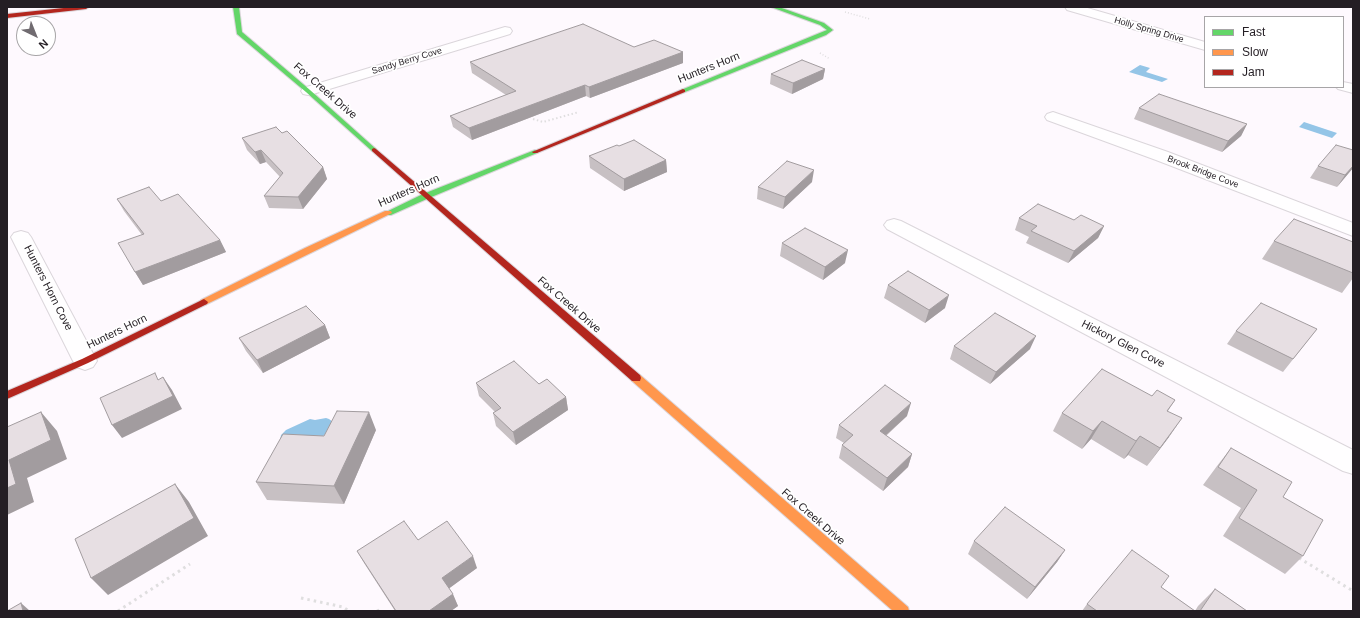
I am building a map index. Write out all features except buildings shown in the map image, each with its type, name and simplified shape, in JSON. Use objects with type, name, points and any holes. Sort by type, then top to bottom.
[{"type":"street","points":[[7,16],[86,7]]},
{"type":"street","name":"Fox Creek Drive","points":[[236,7],[239,33],[308,91],[426,196],[903,611]]},
{"type":"street","name":"Hunters Horn","points":[[7,395],[85,361],[308,250],[426,196],[824,34],[830,30],[822,24],[774,7]]},
{"type":"street","name":"Holly Spring Drive","points":[[1071,7],[1204,46]]},
{"type":"street","name":"Sandy Berry Cove","points":[[308,91],[505,31]]},
{"type":"street","name":"Brook Bridge Cove","points":[[1053,117],[1162,156],[1353,230]]},
{"type":"street","name":"Hickory Glen Cove","points":[[894,225],[1353,463]]},
{"type":"street","name":"Hunters Horn Cove","points":[[21,237],[85,361]]},
{"type":"path","points":[[845,12],[870,19]]},
{"type":"path","points":[[534,119],[538,122],[543,122],[579,112]]},
{"type":"path","points":[[1299,558],[1353,591]]},
{"type":"path","points":[[118,611],[190,564]]},
{"type":"path","points":[[301,598],[343,607],[349,611]]},
{"type":"water","points":[[1140,65],[1150,68],[1146,72],[1168,79],[1162,82],[1129,72]]},
{"type":"water","points":[[1304,122],[1337,133],[1332,138],[1299,127]]},
{"type":"water","points":[[326,418],[333,422],[328,432],[323,436],[318,438],[280,441],[281,435],[286,430],[310,419],[315,420]]},
{"type":"traffic: fast","points":[[236,7],[239,33],[308,91],[374,150]]},
{"type":"traffic: fast","points":[[683,91],[824,34],[830,30],[822,24],[774,7]]},
{"type":"traffic: fast","points":[[388,213],[535,152]]},
{"type":"traffic: slow","points":[[204,302],[308,250],[388,213]]},
{"type":"traffic: slow","points":[[636,378],[903,611]]},
{"type":"traffic: jam","points":[[7,16],[86,7]]},
{"type":"traffic: jam","points":[[535,152],[683,91]]},
{"type":"traffic: jam","points":[[374,150],[636,378]]},
{"type":"traffic: jam","points":[[7,395],[85,361],[204,302]]}]
